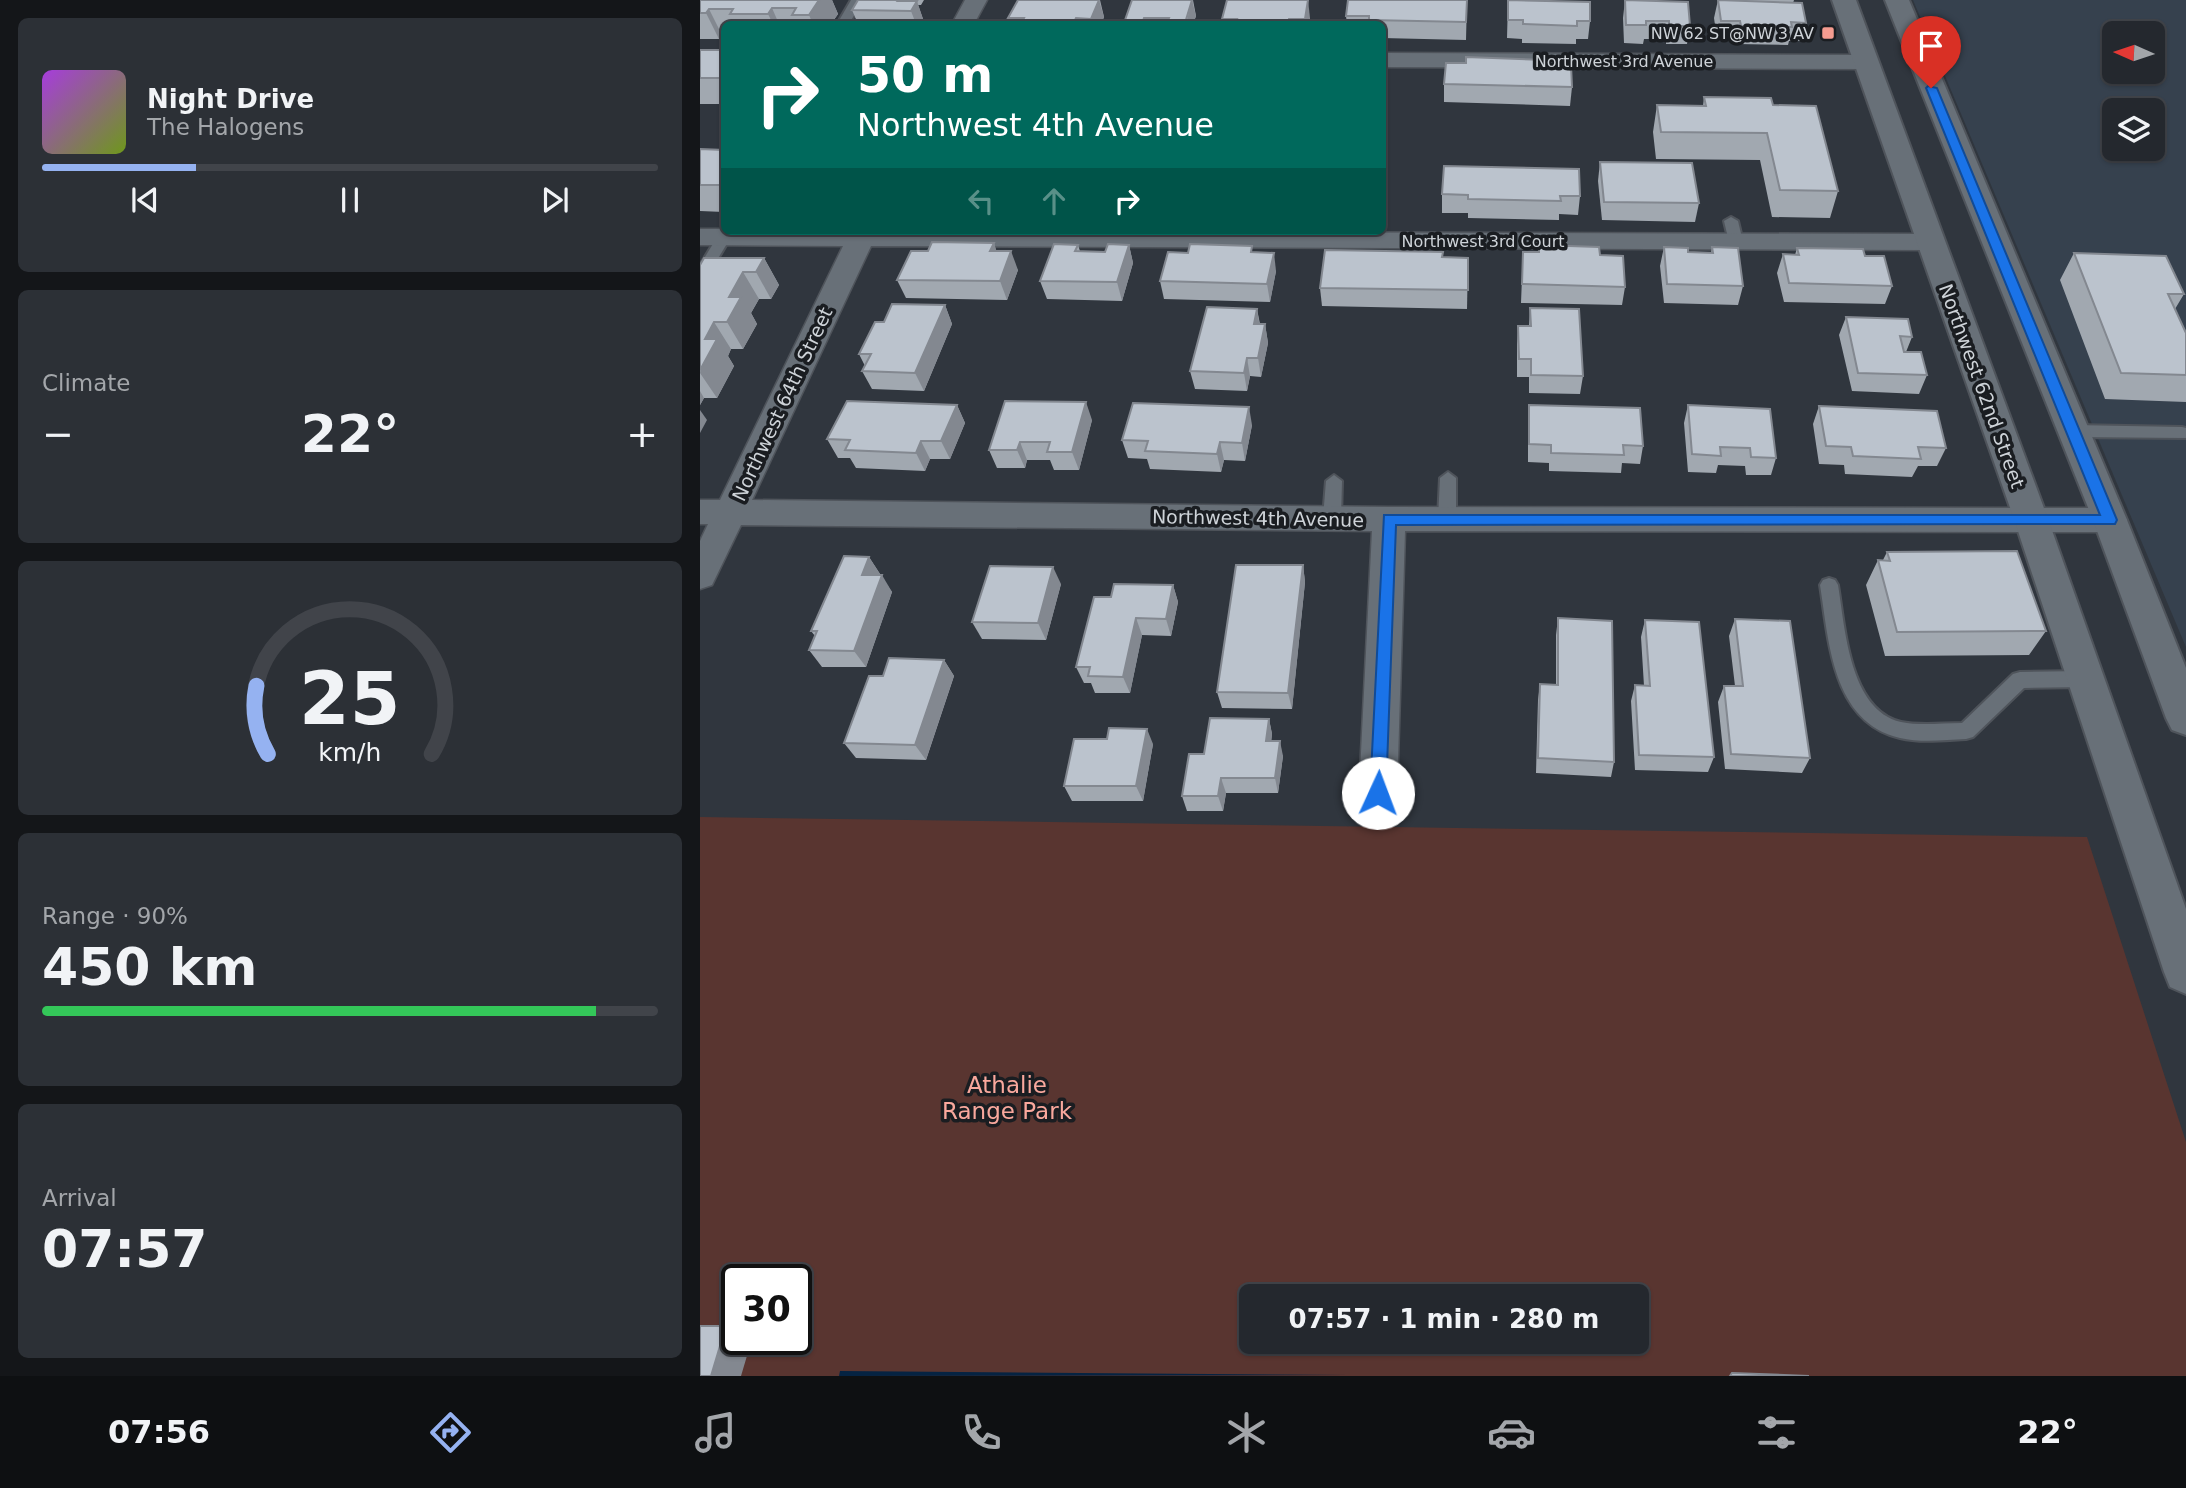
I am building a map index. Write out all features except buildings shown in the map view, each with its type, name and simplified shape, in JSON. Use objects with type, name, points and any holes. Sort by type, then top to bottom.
[{"type":"main road","name":"Northwest 62nd Street","points":[[1844,0],[2031,519],[2186,972]]},
{"type":"main road","points":[[1897,0],[2110,520],[2186,718]]},
{"type":"street","points":[[965,21],[976,0]]},
{"type":"street","name":"Northwest 3rd Avenue","points":[[1386,60],[1866,62]]},
{"type":"street","name":"Northwest 3rd Court","points":[[1386,232],[1733,231],[1930,242]]},
{"type":"street","name":"Northwest 3rd Court","points":[[712,237],[812,235]]},
{"type":"street","name":"Northwest 64th Street","points":[[700,576],[715,512],[861,235]]},
{"type":"street","name":"Northwest 4th Avenue","points":[[715,512],[1390,519],[2110,520]]},
{"type":"street","points":[[1378,793],[1390,519]]},
{"type":"lane","points":[[845,21],[857,0]]},
{"type":"lane","points":[[700,277],[712,237]]},
{"type":"lane","points":[[2072,431],[2182,433]]},
{"type":"lane","points":[[1447,519],[1448,478]]},
{"type":"lane","points":[[1332,518],[1334,481]]},
{"type":"lane","points":[[1829,584],[1849,689],[1870,715],[1898,730],[1966,732],[2020,680],[2086,679]]},
{"type":"shaded area","points":[[1913,0],[2186,0],[2186,647]]},
{"type":"green space","name":"Athalie Range Park","points":[[700,817],[2087,837],[2186,1142],[2186,1376],[700,1376]]},
{"type":"water","points":[[840,1371],[1349,1375],[839,1376]]},
{"type":"place","name":"NW 62 ST@NW 3 AV","points":[[1828,33]]},
{"type":"route","points":[[1378,793],[1390,519],[2110,520],[1931,88]]}]
